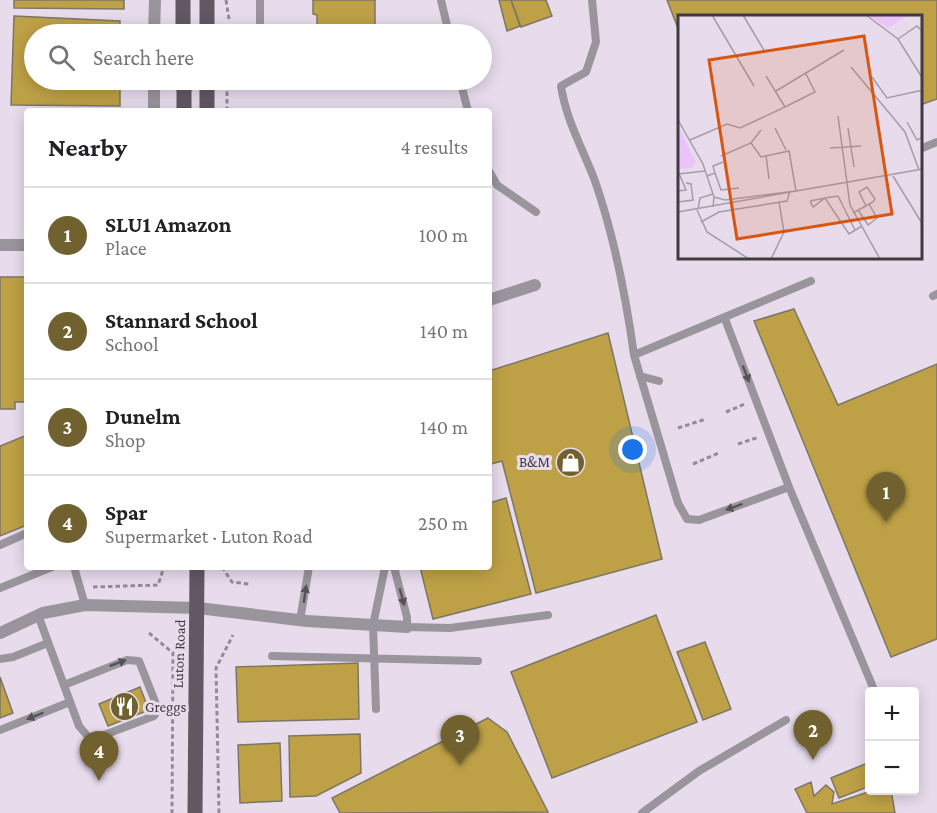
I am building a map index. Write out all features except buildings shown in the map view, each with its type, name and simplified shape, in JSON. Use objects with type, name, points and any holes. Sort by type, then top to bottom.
[{"type":"main road","points":[[183,0],[183,24]]},
{"type":"main road","points":[[207,0],[207,24]]},
{"type":"main road","points":[[184,90],[184,108]]},
{"type":"main road","points":[[207,90],[207,108]]},
{"type":"main road","name":"Luton Road","points":[[195,813],[197,570]]},
{"type":"street","points":[[154,24],[155,0]]},
{"type":"street","points":[[154,90],[154,108]]},
{"type":"street","points":[[0,245],[24,245]]},
{"type":"street","points":[[492,299],[535,285]]},
{"type":"street","points":[[0,633],[38,615],[85,604],[198,608],[300,620],[407,627]]},
{"type":"lane","points":[[260,0],[260,24]]},
{"type":"lane","points":[[441,0],[447,24]]},
{"type":"lane","points":[[592,0],[596,42],[586,72],[561,86],[564,106],[595,182],[626,301],[634,355],[678,503],[687,519],[699,520],[789,487]]},
{"type":"lane","points":[[463,90],[467,108]]},
{"type":"lane","points":[[922,149],[937,142]]},
{"type":"lane","points":[[492,176],[497,185],[536,213]]},
{"type":"lane","points":[[634,355],[725,319],[811,281]]},
{"type":"lane","points":[[725,319],[789,487],[873,687]]},
{"type":"lane","points":[[640,376],[659,381]]},
{"type":"lane","points":[[0,545],[24,534]]},
{"type":"lane","points":[[0,588],[45,570]]},
{"type":"lane","points":[[75,570],[85,604]]},
{"type":"lane","points":[[300,620],[308,570]]},
{"type":"lane","points":[[376,709],[373,625],[384,570]]},
{"type":"lane","points":[[395,570],[407,617],[407,627],[450,628],[548,615]]},
{"type":"lane","points":[[38,615],[79,726],[91,740],[154,716],[158,708],[140,661],[127,660],[64,685]]},
{"type":"lane","points":[[0,659],[13,657],[48,643]]},
{"type":"lane","points":[[272,656],[478,661]]},
{"type":"lane","points":[[0,730],[70,702]]},
{"type":"lane","points":[[642,813],[699,771],[786,720]]},
{"type":"path","points":[[225,0],[230,24]]},
{"type":"path","points":[[227,108],[228,90]]},
{"type":"path","points":[[726,412],[749,402]]},
{"type":"path","points":[[678,428],[706,419]]},
{"type":"path","points":[[738,444],[761,436]]},
{"type":"path","points":[[693,464],[719,453]]},
{"type":"path","points":[[91,587],[158,585],[164,570]]},
{"type":"path","points":[[224,570],[232,582],[249,584]]},
{"type":"path","points":[[149,633],[173,653],[172,813]]},
{"type":"path","points":[[219,813],[216,668],[233,635]]},
{"type":"place","name":"B&M","points":[[571,462]]},
{"type":"place","name":"SLU1 Amazon","points":[[886,522]]},
{"type":"place","name":"Greggs","points":[[124,707]]},
{"type":"place","name":"Stannard School","points":[[813,760]]},
{"type":"place","name":"Dunelm","points":[[460,765]]},
{"type":"place","name":"Spar","points":[[99,781]]}]
